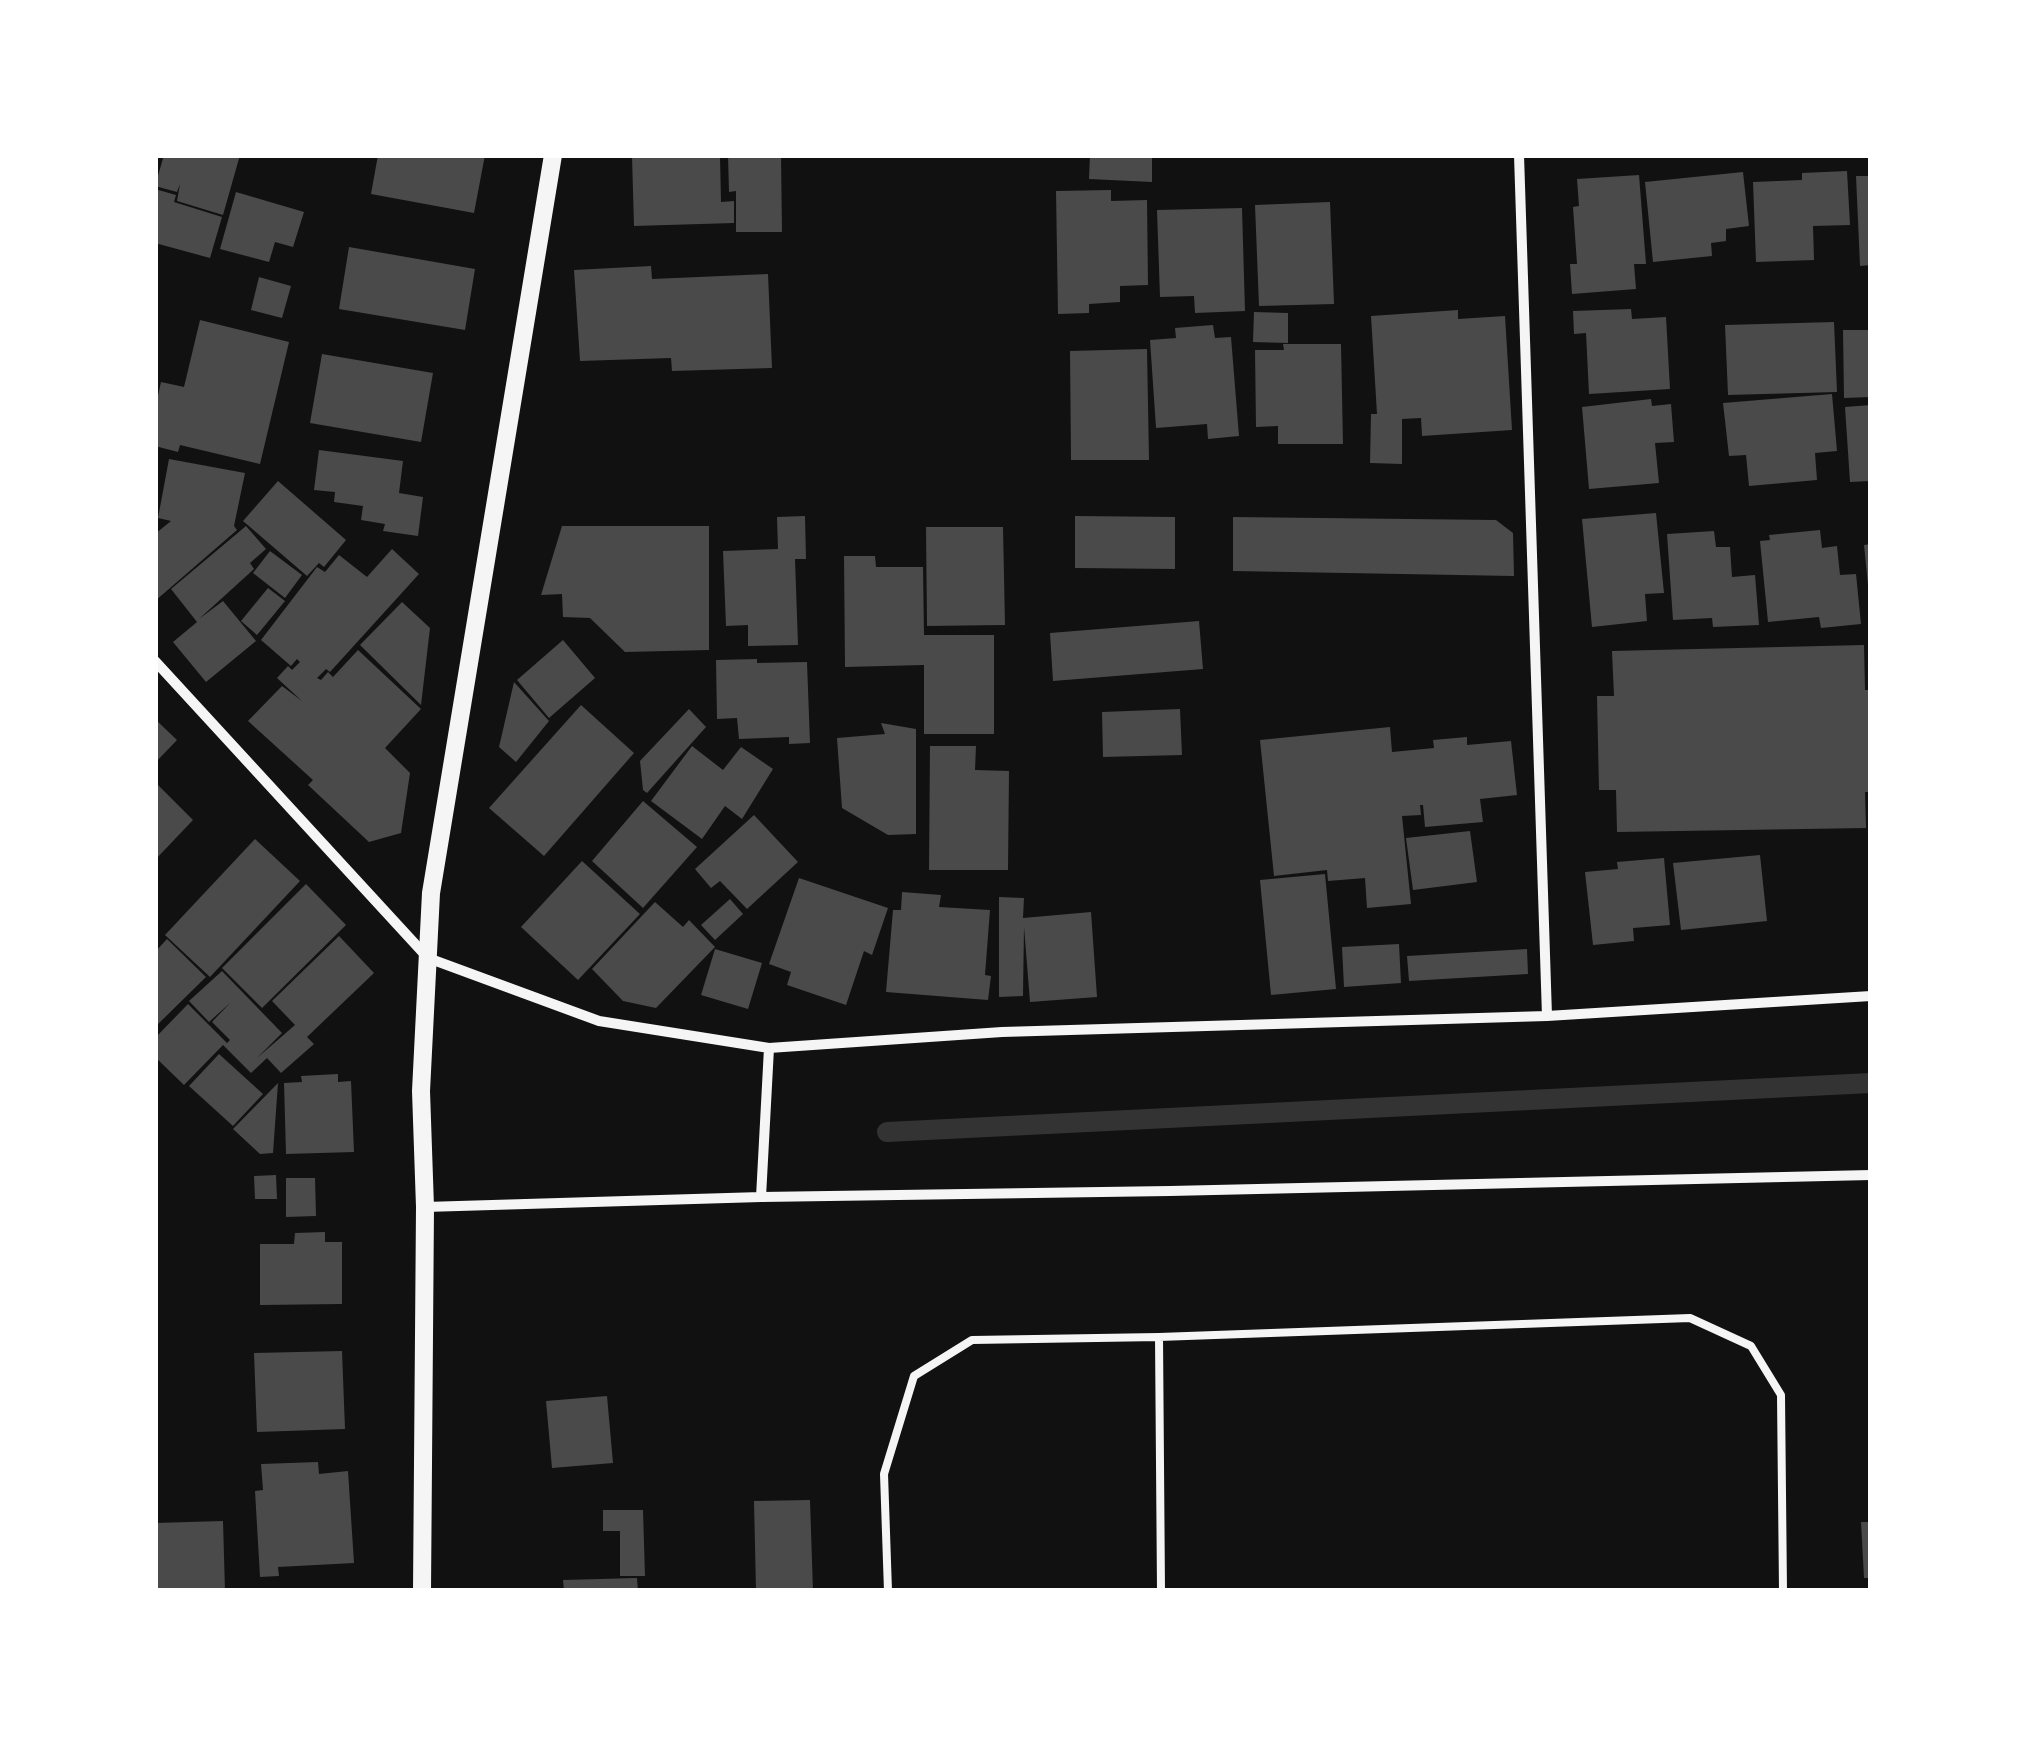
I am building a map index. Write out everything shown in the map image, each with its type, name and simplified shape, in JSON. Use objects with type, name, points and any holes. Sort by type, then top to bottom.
[{"type":"street","points":[[422,1591],[425,1208],[421,1091],[432,893],[554,155]]},
{"type":"street","points":[[1519,155],[1547,1016]]},
{"type":"street","points":[[155,661],[428,958],[599,1021],[769,1048],[1002,1032],[1547,1016],[1871,996]]},
{"type":"street","points":[[761,1197],[769,1048]]},
{"type":"street","points":[[425,1208],[761,1197],[1170,1192],[1871,1175]]},
{"type":"lane","points":[[888,1591],[884,1474],[914,1376],[972,1340],[1690,1318],[1751,1346],[1781,1395],[1783,1591]]},
{"type":"lane","points":[[1158,1337],[1161,1591]]},
{"type":"building","points":[[164,155],[240,155],[223,215],[177,201],[180,184],[177,192],[155,186]]},
{"type":"building","points":[[378,155],[485,155],[474,213],[371,194]]},
{"type":"building","points":[[720,155],[721,202],[734,201],[734,223],[634,226],[632,156]]},
{"type":"building","points":[[728,155],[781,155],[782,232],[736,232],[736,191],[729,192]]},
{"type":"building","points":[[1090,155],[1152,155],[1152,182],[1089,179]]},
{"type":"building","points":[[1847,171],[1850,225],[1813,226],[1814,260],[1756,262],[1753,182],[1802,180],[1802,173]]},
{"type":"building","points":[[1743,172],[1749,226],[1726,229],[1726,241],[1711,243],[1712,256],[1653,262],[1645,182]]},
{"type":"building","points":[[1639,175],[1646,264],[1634,264],[1636,289],[1572,294],[1570,264],[1577,264],[1573,207],[1579,206],[1577,179]]},
{"type":"building","points":[[1856,176],[1871,176],[1871,265],[1860,266]]},
{"type":"building","points":[[155,189],[176,195],[174,202],[222,217],[210,258],[155,243]]},
{"type":"building","points":[[1111,190],[1111,201],[1147,200],[1148,285],[1120,286],[1120,302],[1089,304],[1089,313],[1058,314],[1056,191]]},
{"type":"building","points":[[236,192],[304,212],[293,247],[275,242],[269,262],[220,249]]},
{"type":"building","points":[[1330,202],[1334,304],[1259,306],[1255,205]]},
{"type":"building","points":[[1242,208],[1245,311],[1195,313],[1194,296],[1160,297],[1157,210]]},
{"type":"building","points":[[349,247],[475,269],[465,330],[339,309]]},
{"type":"building","points":[[651,266],[652,279],[768,274],[772,368],[672,371],[671,358],[580,361],[574,270]]},
{"type":"building","points":[[259,277],[291,286],[282,318],[251,310]]},
{"type":"building","points":[[1631,309],[1632,319],[1666,317],[1670,389],[1589,394],[1586,333],[1574,334],[1573,311]]},
{"type":"building","points":[[1458,310],[1458,319],[1505,316],[1512,430],[1422,436],[1421,418],[1402,419],[1402,464],[1370,463],[1371,414],[1377,414],[1371,316]]},
{"type":"building","points":[[1254,312],[1288,313],[1288,343],[1253,342]]},
{"type":"building","points":[[200,320],[289,342],[260,464],[180,445],[178,452],[155,446],[155,409],[161,382],[184,387]]},
{"type":"building","points":[[1834,322],[1837,392],[1728,395],[1725,325]]},
{"type":"building","points":[[1213,325],[1215,338],[1231,337],[1239,436],[1208,439],[1207,424],[1156,428],[1150,340],[1176,338],[1175,328]]},
{"type":"building","points":[[1843,330],[1871,330],[1871,397],[1844,398]]},
{"type":"building","points":[[1283,344],[1341,344],[1343,444],[1278,444],[1278,426],[1256,427],[1255,350],[1284,350]]},
{"type":"building","points":[[1147,349],[1149,460],[1071,460],[1070,351]]},
{"type":"building","points":[[322,354],[433,373],[421,442],[310,423]]},
{"type":"building","points":[[1832,394],[1837,451],[1815,453],[1817,480],[1749,486],[1746,455],[1729,456],[1723,403]]},
{"type":"building","points":[[1651,399],[1652,406],[1671,404],[1674,442],[1655,443],[1659,483],[1589,489],[1582,407]]},
{"type":"building","points":[[1871,405],[1871,481],[1850,482],[1845,407]]},
{"type":"building","points":[[319,450],[403,461],[399,493],[423,497],[418,536],[383,531],[385,524],[361,520],[363,506],[334,502],[335,492],[314,490]]},
{"type":"building","points":[[169,459],[245,473],[234,526],[237,530],[155,601],[155,534],[171,521],[158,518]]},
{"type":"building","points":[[278,481],[346,540],[324,567],[319,563],[307,576],[243,521]]},
{"type":"building","points":[[1656,513],[1664,593],[1645,594],[1647,621],[1592,627],[1582,519]]},
{"type":"building","points":[[805,516],[806,559],[795,559],[798,645],[748,646],[748,625],[726,626],[723,551],[778,549],[777,517]]},
{"type":"building","points":[[1075,516],[1175,517],[1175,569],[1075,568]]},
{"type":"building","points":[[1233,517],[1496,520],[1513,533],[1514,576],[1233,571]]},
{"type":"building","points":[[246,526],[266,549],[250,563],[254,569],[199,619],[223,601],[256,641],[206,682],[173,642],[197,622],[171,589]]},
{"type":"building","points":[[562,526],[709,526],[709,650],[625,652],[590,618],[563,617],[562,594],[541,595]]},
{"type":"building","points":[[926,527],[1003,527],[1005,625],[927,626]]},
{"type":"building","points":[[1820,530],[1822,548],[1837,546],[1840,575],[1856,574],[1861,624],[1821,628],[1819,617],[1768,622],[1760,541],[1770,540],[1769,535]]},
{"type":"building","points":[[1714,531],[1716,547],[1730,547],[1732,577],[1755,575],[1759,625],[1713,627],[1712,618],[1673,620],[1667,534]]},
{"type":"building","points":[[1871,544],[1871,585],[1868,585],[1864,545]]},
{"type":"building","points":[[392,549],[419,574],[330,672],[326,669],[317,678],[321,680],[328,672],[333,677],[358,650],[421,709],[385,748],[410,773],[401,833],[369,842],[308,785],[313,780],[248,721],[282,686],[302,701],[277,678],[288,666],[292,670],[300,662],[297,659],[291,666],[261,640],[317,567],[325,572],[339,555],[367,577]]},
{"type":"building","points":[[270,551],[302,575],[285,598],[253,573]]},
{"type":"building","points":[[844,556],[875,556],[876,567],[923,567],[924,635],[994,635],[994,734],[924,734],[924,665],[845,667]]},
{"type":"building","points":[[268,588],[285,601],[257,635],[241,621]]},
{"type":"building","points":[[402,602],[430,628],[421,705],[360,645]]},
{"type":"building","points":[[1199,621],[1203,669],[1053,681],[1050,633]]},
{"type":"building","points":[[563,640],[595,678],[549,718],[517,680]]},
{"type":"building","points":[[1864,645],[1865,690],[1871,690],[1871,792],[1865,792],[1866,828],[1617,832],[1616,790],[1599,790],[1597,696],[1614,696],[1612,651]]},
{"type":"building","points":[[757,659],[757,663],[807,662],[810,743],[789,744],[789,737],[739,739],[737,718],[717,719],[716,660]]},
{"type":"building","points":[[514,682],[549,721],[516,762],[499,747]]},
{"type":"building","points":[[581,705],[634,753],[544,856],[489,808]]},
{"type":"building","points":[[689,709],[706,727],[647,793],[643,790],[640,761]]},
{"type":"building","points":[[1180,709],[1182,755],[1103,757],[1102,712]]},
{"type":"building","points":[[155,719],[177,740],[155,763]]},
{"type":"building","points":[[881,723],[916,729],[916,834],[888,835],[842,808],[837,738],[885,734]]},
{"type":"building","points":[[1390,727],[1392,752],[1434,748],[1433,740],[1467,737],[1467,745],[1511,741],[1517,795],[1480,799],[1483,822],[1425,827],[1423,805],[1421,815],[1402,816],[1411,904],[1367,908],[1365,878],[1328,881],[1327,870],[1274,876],[1260,740]]},
{"type":"building","points":[[692,746],[723,770],[741,747],[773,769],[742,819],[725,806],[702,839],[651,801]]},
{"type":"building","points":[[930,746],[976,746],[975,770],[1009,771],[1008,870],[929,870]]},
{"type":"building","points":[[155,782],[193,820],[155,860]]},
{"type":"building","points":[[643,801],[697,847],[643,908],[592,861]]},
{"type":"building","points":[[754,815],[798,862],[747,909],[720,881],[711,888],[695,869]]},
{"type":"building","points":[[1470,831],[1477,882],[1413,890],[1406,838]]},
{"type":"building","points":[[255,839],[300,881],[210,977],[165,935]]},
{"type":"building","points":[[1760,855],[1767,921],[1681,930],[1673,863]]},
{"type":"building","points":[[1664,858],[1670,925],[1633,928],[1634,941],[1593,945],[1585,872],[1618,869],[1617,862]]},
{"type":"building","points":[[582,861],[640,914],[578,980],[521,927]]},
{"type":"building","points":[[1325,874],[1336,989],[1271,995],[1260,880]]},
{"type":"building","points":[[799,878],[888,908],[872,955],[864,951],[846,1005],[787,985],[791,972],[769,964]]},
{"type":"building","points":[[306,884],[346,925],[262,1008],[222,968]]},
{"type":"building","points":[[902,892],[941,895],[939,907],[990,910],[985,975],[991,976],[988,1000],[886,992],[893,910],[901,910]]},
{"type":"building","points":[[999,897],[1024,898],[1023,918],[1091,912],[1097,997],[1030,1002],[1024,927],[1023,996],[999,997]]},
{"type":"building","points":[[730,899],[743,914],[715,940],[701,925]]},
{"type":"building","points":[[655,902],[683,927],[689,920],[715,947],[656,1008],[623,1001],[592,969]]},
{"type":"building","points":[[339,936],[374,973],[307,1037],[314,1044],[281,1073],[267,1058],[251,1073],[223,1045],[184,1085],[155,1057],[155,1038],[188,1004],[227,1043],[230,1040],[212,1022],[230,1003],[209,1022],[189,1001],[222,971],[282,1033],[257,1058],[295,1025],[272,1001]]},
{"type":"building","points":[[167,939],[206,977],[155,1027],[155,952]]},
{"type":"building","points":[[1399,944],[1401,983],[1344,987],[1342,947]]},
{"type":"building","points":[[715,949],[762,963],[748,1009],[701,995]]},
{"type":"building","points":[[1527,949],[1528,974],[1409,981],[1407,956]]},
{"type":"building","points":[[219,1054],[263,1094],[233,1126],[189,1086]]},
{"type":"building","points":[[338,1074],[338,1082],[351,1081],[354,1152],[286,1154],[284,1083],[302,1082],[301,1076]]},
{"type":"building","points":[[278,1083],[273,1153],[260,1154],[233,1129]]},
{"type":"building","points":[[276,1175],[277,1199],[255,1199],[254,1176]]},
{"type":"building","points":[[286,1178],[315,1178],[316,1216],[286,1217]]},
{"type":"building","points":[[325,1232],[325,1242],[342,1242],[342,1304],[260,1305],[260,1244],[294,1244],[295,1233]]},
{"type":"building","points":[[342,1351],[345,1429],[257,1432],[254,1353]]},
{"type":"building","points":[[607,1396],[613,1463],[552,1468],[546,1401]]},
{"type":"building","points":[[318,1462],[319,1474],[348,1471],[354,1563],[278,1567],[279,1576],[260,1577],[255,1491],[263,1490],[261,1464]]},
{"type":"building","points":[[810,1500],[813,1591],[756,1591],[754,1501]]},
{"type":"building","points":[[603,1510],[643,1510],[645,1576],[620,1576],[620,1531],[603,1531]]},
{"type":"building","points":[[223,1521],[225,1591],[155,1591],[155,1523]]},
{"type":"building","points":[[1861,1522],[1871,1522],[1871,1578],[1864,1578]]},
{"type":"building","points":[[637,1578],[638,1591],[564,1591],[563,1580]]},
{"type":"waterway","points":[[887,1132],[1871,1083]]}]
